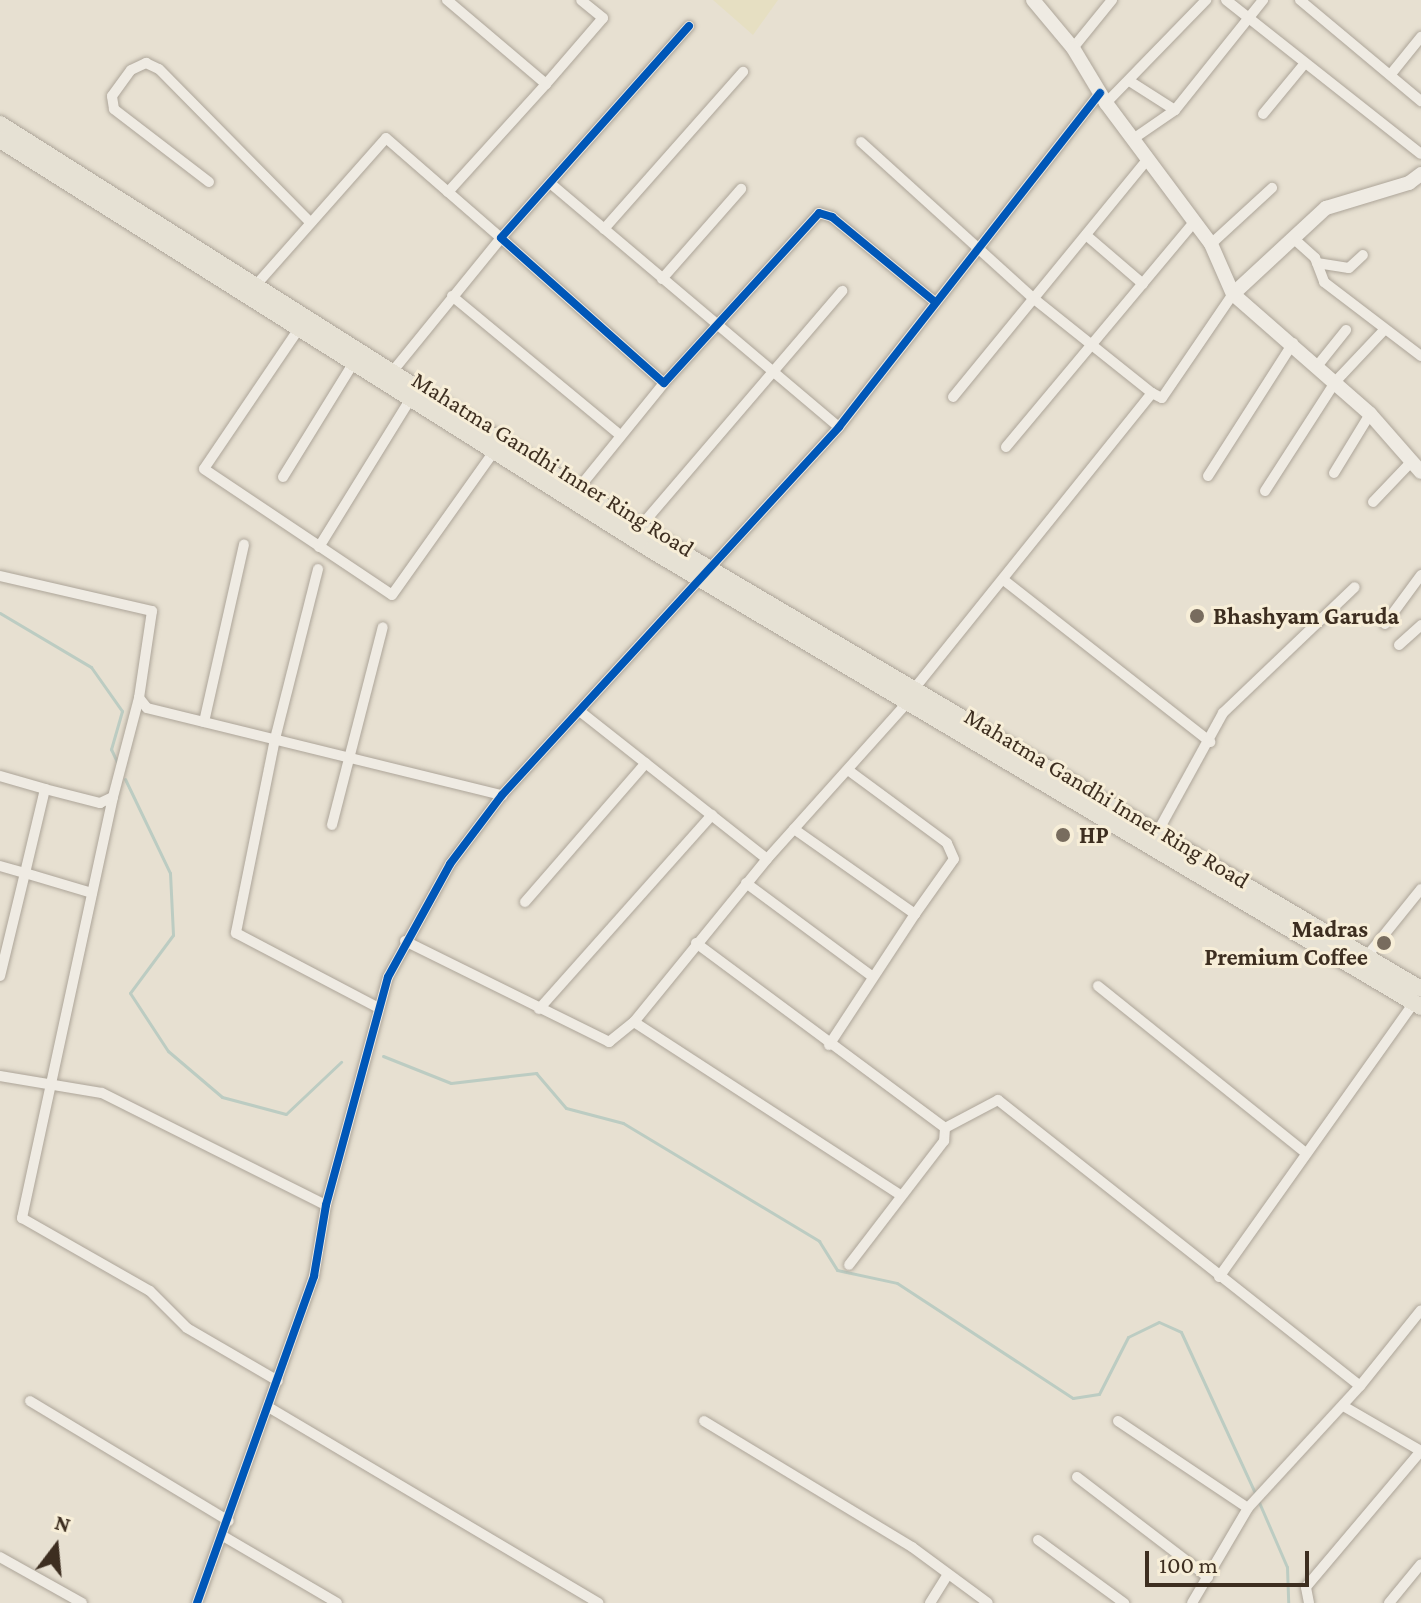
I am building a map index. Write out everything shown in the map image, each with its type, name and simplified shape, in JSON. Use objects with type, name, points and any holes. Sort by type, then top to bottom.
[{"type":"main road","points":[[1033,0],[1073,48],[1103,98],[1211,244],[1233,294],[1336,381],[1417,466]]},
{"type":"main road","name":"Mahatma Gandhi Inner Ring Road","points":[[0,124],[640,527],[704,574]]},
{"type":"main road","name":"Mahatma Gandhi Inner Ring Road","points":[[0,140],[495,450],[1419,993]]},
{"type":"main road","points":[[1233,294],[1326,208],[1409,183],[1421,174]]},
{"type":"main road","name":"Mahatma Gandhi Inner Ring Road","points":[[911,696],[1157,833],[1367,956],[1419,993]]},
{"type":"street","points":[[447,0],[546,84]]},
{"type":"street","points":[[448,192],[603,18],[581,0]]},
{"type":"street","points":[[1073,48],[1112,0]]},
{"type":"street","points":[[199,1602],[270,1408],[314,1276],[326,1205],[379,1008],[405,941],[450,864],[502,795],[839,427],[935,302],[1103,98],[1131,82],[1206,0]]},
{"type":"street","points":[[1226,0],[1421,154]]},
{"type":"street","points":[[1133,139],[1175,110],[1263,0]]},
{"type":"street","points":[[1300,0],[1421,101]]},
{"type":"street","points":[[393,371],[501,238],[689,26]]},
{"type":"street","points":[[1391,74],[1421,37]]},
{"type":"street","points":[[209,182],[114,109],[112,96],[131,70],[146,63],[159,69],[311,223]]},
{"type":"street","points":[[1263,114],[1305,63]]},
{"type":"street","points":[[604,229],[743,72]]},
{"type":"street","points":[[1131,82],[1175,110]]},
{"type":"street","points":[[256,285],[386,138],[664,383]]},
{"type":"street","points":[[861,142],[982,247],[1033,298],[1162,398],[1233,294]]},
{"type":"street","points":[[953,397],[1147,160]]},
{"type":"street","points":[[550,183],[839,427]]},
{"type":"street","points":[[1211,244],[1272,188]]},
{"type":"street","points":[[662,279],[741,189]]},
{"type":"street","points":[[578,489],[664,383],[819,213],[832,217],[935,302]]},
{"type":"street","points":[[1006,447],[1194,222]]},
{"type":"street","points":[[1086,235],[1143,284]]},
{"type":"street","points":[[1293,238],[1317,263],[1324,282],[1421,356]]},
{"type":"street","points":[[1317,263],[1349,268],[1363,255]]},
{"type":"street","points":[[640,527],[842,291]]},
{"type":"street","points":[[452,296],[621,436]]},
{"type":"street","points":[[300,327],[204,469],[392,595],[495,450]]},
{"type":"street","points":[[1318,365],[1346,330]]},
{"type":"street","points":[[1265,491],[1336,381],[1384,330]]},
{"type":"street","points":[[1208,476],[1293,343]]},
{"type":"street","points":[[283,477],[354,362]]},
{"type":"street","points":[[405,941],[604,1041],[619,1037],[746,883],[911,696],[1152,393]]},
{"type":"street","points":[[319,547],[411,398]]},
{"type":"street","points":[[1334,473],[1370,414]]},
{"type":"street","points":[[1373,502],[1417,466]]},
{"type":"street","points":[[204,722],[244,544]]},
{"type":"street","points":[[318,569],[275,739],[236,933],[379,1008]]},
{"type":"street","points":[[1385,624],[1421,575]]},
{"type":"street","points":[[0,576],[152,611],[139,698],[113,797],[21,1211],[26,1223],[150,1291],[187,1328],[278,1381]]},
{"type":"street","points":[[1005,581],[1210,742]]},
{"type":"street","points":[[1157,833],[1210,742],[1223,713],[1355,587]]},
{"type":"street","points":[[1399,645],[1421,625]]},
{"type":"street","points":[[332,825],[383,627]]},
{"type":"street","points":[[139,698],[147,708],[502,795]]},
{"type":"street","points":[[581,712],[767,859]]},
{"type":"street","points":[[525,902],[646,763]]},
{"type":"street","points":[[829,1045],[954,859],[947,843],[848,770]]},
{"type":"street","points":[[0,776],[100,803],[113,797]]},
{"type":"street","points":[[0,976],[45,789]]},
{"type":"street","points":[[539,1009],[712,815]]},
{"type":"street","points":[[794,829],[915,914]]},
{"type":"street","points":[[0,866],[92,893]]},
{"type":"street","points":[[746,883],[873,977]]},
{"type":"street","points":[[1367,956],[1421,889]]},
{"type":"street","points":[[696,943],[829,1045],[945,1128]]},
{"type":"street","points":[[1098,986],[1306,1153]]},
{"type":"street","points":[[1219,1277],[1419,993]]},
{"type":"street","points":[[634,1022],[900,1195]]},
{"type":"street","points":[[0,1076],[50,1087],[102,1093],[131,1104],[326,1205]]},
{"type":"street","points":[[945,1128],[998,1100],[1360,1386]]},
{"type":"street","points":[[849,1265],[944,1141],[945,1128]]},
{"type":"street","points":[[1192,1603],[1251,1505],[1345,1407],[1421,1310]]},
{"type":"street","points":[[30,1401],[229,1521]]},
{"type":"street","points":[[1309,1603],[1306,1587],[1421,1451],[1345,1407]]},
{"type":"street","points":[[270,1408],[598,1603]]},
{"type":"street","points":[[704,1421],[948,1574],[988,1603]]},
{"type":"street","points":[[1118,1421],[1251,1505]]},
{"type":"street","points":[[1077,1477],[1208,1577]]},
{"type":"street","points":[[223,1536],[337,1603]]},
{"type":"street","points":[[1038,1540],[1124,1603]]},
{"type":"street","points":[[0,1557],[82,1603]]},
{"type":"street","points":[[1389,1603],[1421,1564]]},
{"type":"street","points":[[930,1603],[948,1574]]},
{"type":"shaded area","points":[[713,0],[778,0],[753,35]]},
{"type":"waterway","points":[[0,613],[91,667],[122,711],[111,749],[117,762]]},
{"type":"waterway","points":[[125,779],[170,873],[173,935],[130,993],[168,1051],[222,1097],[286,1114],[341,1062]]},
{"type":"waterway","points":[[383,1056],[451,1083],[536,1073],[566,1108],[623,1123],[819,1241],[837,1270],[897,1283],[1073,1398],[1099,1394],[1128,1337],[1159,1322],[1181,1332],[1255,1493]]},
{"type":"waterway","points":[[1258,1500],[1287,1567],[1288,1603]]},
{"type":"cycle path","points":[[689,26],[501,238],[664,383],[819,213],[832,217],[935,302]]},
{"type":"cycle path","points":[[197,1603],[314,1276],[326,1205],[388,977],[450,864],[502,795],[839,427],[1100,93]]},
{"type":"place","name":"Bhashyam Garuda","points":[[1197,616]]},
{"type":"place","name":"HP","points":[[1063,835]]},
{"type":"place","name":"Madras Premium Coffee","points":[[1384,943]]}]
